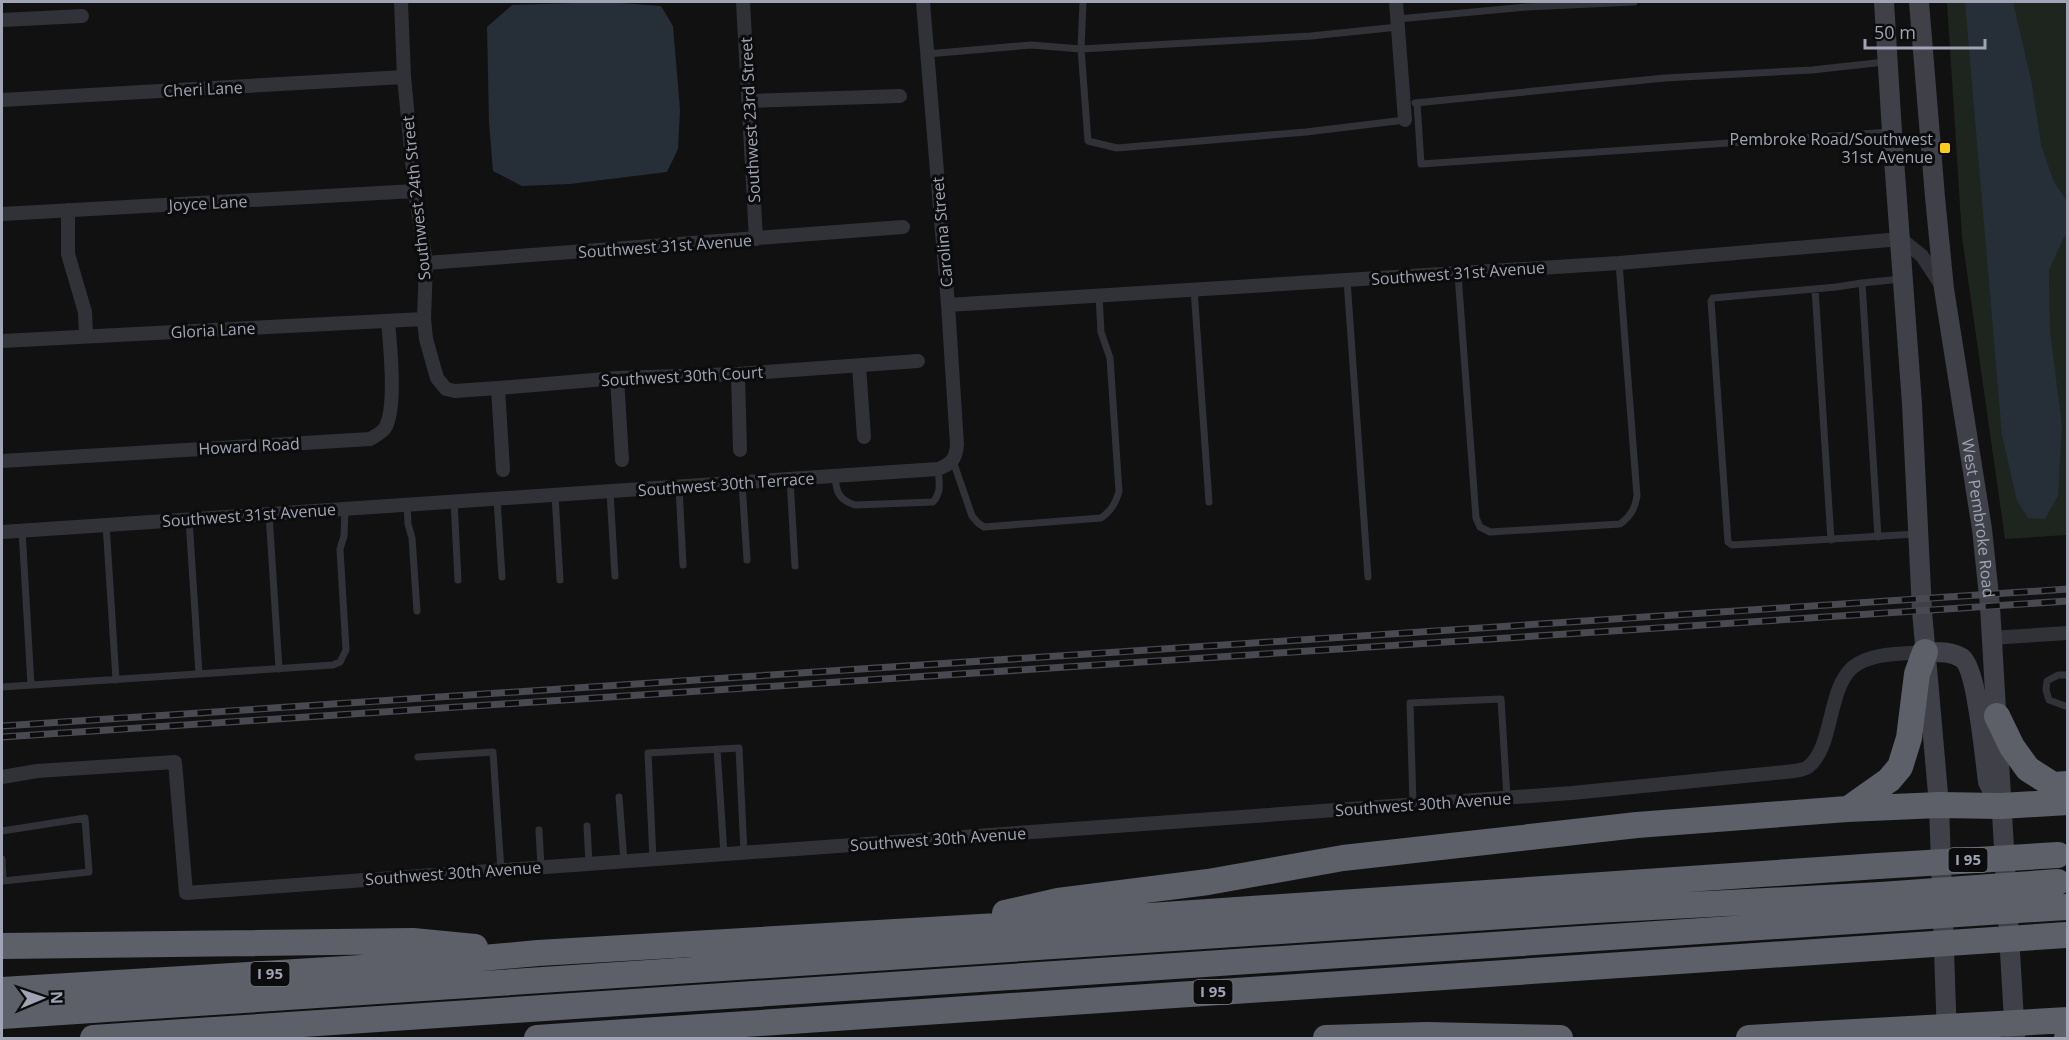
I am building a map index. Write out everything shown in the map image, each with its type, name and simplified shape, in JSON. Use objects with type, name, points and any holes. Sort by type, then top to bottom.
[{"type":"highway","points":[[1847,809],[1882,785],[1900,767],[1909,738],[1917,674],[1925,652]]},
{"type":"highway","points":[[1997,716],[2012,747],[2028,769],[2053,785],[2067,784]]},
{"type":"highway","points":[[920,931],[1058,901],[1208,882],[1343,858],[1637,825],[1847,809],[1939,805],[2001,806],[2067,802]]},
{"type":"highway","name":"I 95","points":[[2,990],[394,966],[538,953],[920,931],[2063,855]]},
{"type":"highway","points":[[93,1038],[1881,907],[2063,882]]},
{"type":"highway","points":[[2,1016],[1595,910],[2067,907]]},
{"type":"highway","name":"I 95","points":[[537,1038],[2067,935]]},
{"type":"highway","points":[[2,946],[413,941],[538,953]]},
{"type":"highway","points":[[1749,1038],[2015,1030],[2067,1020]]},
{"type":"highway","points":[[1326,1038],[1417,1035],[1560,1038]]},
{"type":"main road","points":[[1884,2],[1912,404],[1925,652],[1939,805],[1947,1033]]},
{"type":"main road","name":"West Pembroke Road","points":[[1919,2],[1944,289],[1982,529],[1997,716],[2015,1030]]},
{"type":"main road","points":[[1925,652],[1950,653],[1964,660],[1973,678],[1988,782],[2001,806]]},
{"type":"street","name":"Southwest 24th Street","points":[[401,2],[404,77],[415,191],[426,263],[424,319],[426,339],[437,378],[446,389]]},
{"type":"street","name":"Southwest 23rd Street","points":[[743,2],[756,239]]},
{"type":"street","name":"Carolina Street","points":[[923,2],[948,305],[957,445],[953,461]]},
{"type":"street","points":[[1396,2],[1410,103],[1406,120]]},
{"type":"street","points":[[2,20],[82,16]]},
{"type":"street","name":"Cheri Lane","points":[[2,100],[404,77]]},
{"type":"street","points":[[749,101],[900,96]]},
{"type":"street","name":"Joyce Lane","points":[[2,214],[415,191]]},
{"type":"street","points":[[68,210],[68,254],[85,312],[86,336]]},
{"type":"street","name":"Southwest 31st Avenue","points":[[426,263],[903,227]]},
{"type":"street","points":[[1901,239],[1922,256],[1944,289]]},
{"type":"street","name":"Southwest 31st Avenue","points":[[948,305],[1619,263],[1901,239]]},
{"type":"street","name":"Gloria Lane","points":[[2,341],[424,319]]},
{"type":"street","name":"Howard Road","points":[[2,461],[370,439],[384,430],[390,416],[388,321]]},
{"type":"street","name":"Southwest 30th Court","points":[[446,389],[455,391],[617,378],[738,374],[918,361]]},
{"type":"street","points":[[859,366],[864,438]]},
{"type":"street","points":[[738,374],[740,450]]},
{"type":"street","points":[[617,378],[622,460]]},
{"type":"street","points":[[498,388],[503,470]]},
{"type":"street","name":"Southwest 30th Terrace","points":[[497,499],[938,468],[953,461]]},
{"type":"street","name":"Southwest 31st Avenue","points":[[2,532],[497,499]]},
{"type":"street","points":[[1991,638],[2067,633]]},
{"type":"street","name":"Southwest 30th Avenue","points":[[2,777],[37,771],[175,762],[186,892],[1507,798],[1762,775],[1806,768],[1820,753],[1839,689],[1853,667],[1873,657],[1925,652]]},
{"type":"lane","points":[[1083,2],[1081,49],[1088,141],[1118,148],[1306,132],[1406,120]]},
{"type":"lane","points":[[927,54],[1031,45],[1081,49],[1311,36],[1526,7],[1634,2]]},
{"type":"lane","points":[[1888,62],[1812,70],[1665,78],[1410,103],[1421,164],[1892,132]]},
{"type":"lane","points":[[1458,274],[1476,518],[1480,527],[1490,532],[1620,524],[1635,508],[1637,496],[1619,263]]},
{"type":"lane","points":[[1904,279],[1716,297],[1711,301],[1728,542],[1732,545],[1918,534]]},
{"type":"lane","points":[[1347,280],[1368,577]]},
{"type":"lane","points":[[1862,283],[1878,537]]},
{"type":"lane","points":[[1194,289],[1209,502]]},
{"type":"lane","points":[[1815,289],[1831,540]]},
{"type":"lane","points":[[953,461],[972,516],[984,527],[1101,518],[1109,512],[1116,503],[1119,492],[1110,358],[1101,332],[1099,295]]},
{"type":"lane","points":[[835,476],[836,491],[840,497],[855,505],[933,502],[940,489],[938,468]]},
{"type":"lane","points":[[790,479],[795,566]]},
{"type":"lane","points":[[742,483],[747,560]]},
{"type":"lane","points":[[679,487],[683,566]]},
{"type":"lane","points":[[610,492],[615,576]]},
{"type":"lane","points":[[555,495],[560,580]]},
{"type":"lane","points":[[497,499],[502,577]]},
{"type":"lane","points":[[454,501],[458,580]]},
{"type":"lane","points":[[407,504],[417,610]]},
{"type":"lane","points":[[2,687],[333,665],[344,657],[346,651],[340,549],[344,536],[345,508]]},
{"type":"lane","points":[[269,514],[279,669]]},
{"type":"lane","points":[[189,519],[199,674]]},
{"type":"lane","points":[[106,524],[116,680]]},
{"type":"lane","points":[[22,530],[31,685]]},
{"type":"lane","points":[[2067,675],[2058,675],[2047,681],[2046,690],[2049,700],[2067,707]]},
{"type":"lane","points":[[1413,804],[1410,703],[1501,699],[1507,798]]},
{"type":"lane","points":[[653,859],[648,753],[740,748],[744,852]]},
{"type":"lane","points":[[717,749],[724,854]]},
{"type":"lane","points":[[418,757],[493,752],[501,870]]},
{"type":"lane","points":[[619,797],[624,861]]},
{"type":"lane","points":[[2,831],[84,819],[89,873],[3,881],[2,859]]},
{"type":"lane","points":[[587,826],[589,864]]},
{"type":"lane","points":[[539,830],[541,867]]},
{"type":"shaded area","points":[[607,2],[661,6],[673,26],[680,109],[678,149],[667,172],[570,184],[522,186],[493,171],[489,122],[487,27],[512,5]]},
{"type":"shaded area","points":[[1947,2],[2067,2],[2067,535],[2005,539],[1962,237]]},
{"type":"shaded area","points":[[1965,2],[2013,2],[2032,84],[2041,145],[2054,182],[2067,201],[2067,236],[2064,237],[2049,270],[2050,331],[2062,426],[2058,496],[2045,519],[2028,518],[2017,501],[2002,435]]},
{"type":"railway","points":[[2,726],[2068,589]]},
{"type":"railway","points":[[2,737],[2068,601]]},
{"type":"place","name":"Pembroke Road/Southwest 31st Avenue","points":[[1945,148]]}]
